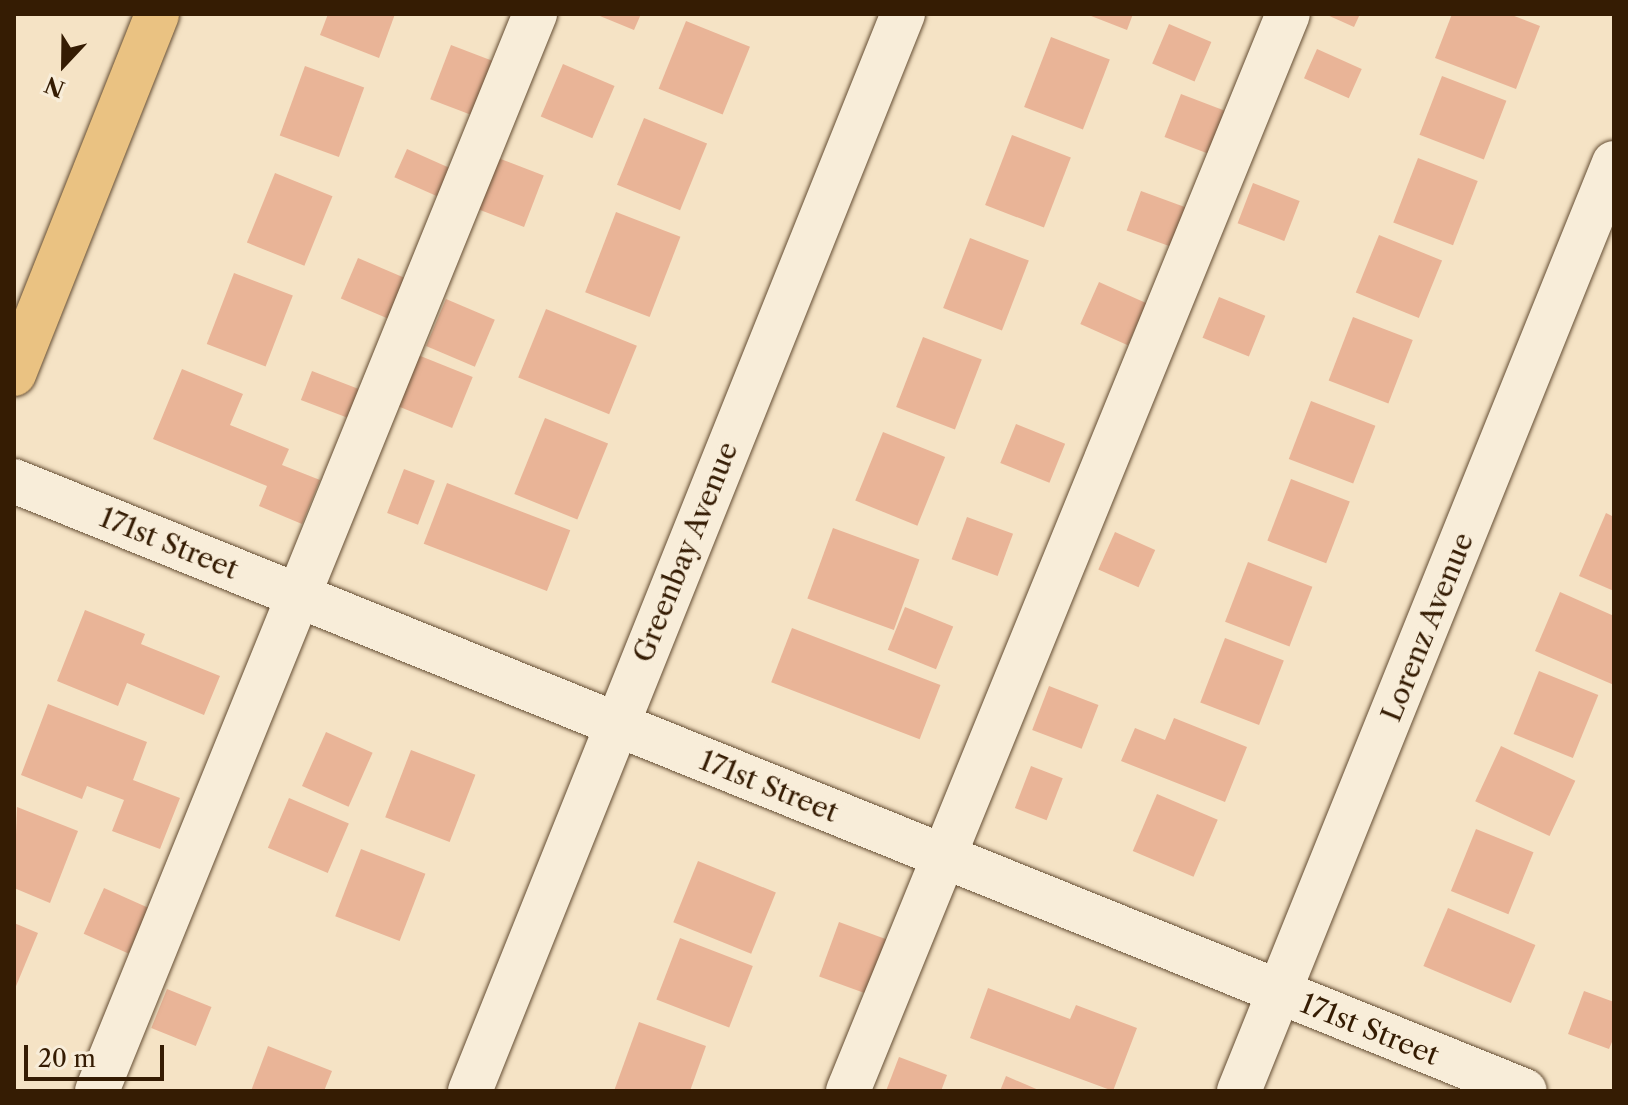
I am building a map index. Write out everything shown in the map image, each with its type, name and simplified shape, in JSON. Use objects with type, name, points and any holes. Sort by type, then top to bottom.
[{"type":"main road","points":[[14,374],[157,14]]},
{"type":"street","points":[[97,1091],[535,14]]},
{"type":"street","name":"Greenbay Avenue","points":[[470,1091],[615,723],[903,14]]},
{"type":"street","points":[[848,1091],[1288,14]]},
{"type":"street","name":"Lorenz Avenue","points":[[1239,1091],[1614,163]]},
{"type":"street","name":"171st Street","points":[[14,481],[1525,1091]]},
{"type":"building","points":[[328,14],[395,14],[379,58],[320,35]]},
{"type":"building","points":[[595,14],[641,14],[634,30]]},
{"type":"building","points":[[1086,14],[1133,14],[1127,30]]},
{"type":"building","points":[[1325,14],[1360,14],[1354,27]]},
{"type":"building","points":[[1452,14],[1509,14],[1540,26],[1516,89],[1435,58]]},
{"type":"building","points":[[686,21],[750,47],[723,115],[659,89]]},
{"type":"building","points":[[1169,24],[1211,42],[1195,82],[1152,64]]},
{"type":"building","points":[[1051,37],[1110,60],[1083,130],[1024,107]]},
{"type":"building","points":[[451,45],[495,62],[474,116],[430,99]]},
{"type":"building","points":[[1317,49],[1362,69],[1349,98],[1304,78]]},
{"type":"building","points":[[563,64],[615,86],[592,138],[541,116]]},
{"type":"building","points":[[305,66],[364,88],[339,157],[280,136]]},
{"type":"building","points":[[1442,76],[1506,101],[1484,160],[1419,135]]},
{"type":"building","points":[[1181,94],[1225,111],[1208,154],[1165,137]]},
{"type":"building","points":[[644,118],[707,143],[680,210],[617,185]]},
{"type":"building","points":[[1012,135],[1071,158],[1044,228],[985,205]]},
{"type":"building","points":[[407,149],[451,169],[438,197],[394,177]]},
{"type":"building","points":[[498,158],[544,176],[524,227],[478,209]]},
{"type":"building","points":[[1418,158],[1478,181],[1453,245],[1393,222]]},
{"type":"building","points":[[275,173],[332,196],[304,266],[247,243]]},
{"type":"building","points":[[1253,183],[1300,201],[1284,241],[1238,223]]},
{"type":"building","points":[[1141,191],[1186,207],[1172,247],[1127,230]]},
{"type":"building","points":[[616,212],[680,237],[650,317],[585,292]]},
{"type":"building","points":[[1379,235],[1442,260],[1419,318],[1356,292]]},
{"type":"building","points":[[970,238],[1029,261],[1002,331],[943,308]]},
{"type":"building","points":[[358,258],[405,278],[388,318],[341,299]]},
{"type":"building","points":[[234,273],[293,296],[266,367],[207,344]]},
{"type":"building","points":[[1099,282],[1147,303],[1128,345],[1080,324]]},
{"type":"building","points":[[1219,297],[1265,316],[1249,357],[1203,338]]},
{"type":"building","points":[[446,299],[495,320],[475,367],[426,346]]},
{"type":"building","points":[[546,309],[637,346],[609,414],[518,378]]},
{"type":"building","points":[[1353,317],[1413,340],[1388,403],[1329,380]]},
{"type":"building","points":[[923,337],[982,360],[955,430],[896,407]]},
{"type":"building","points":[[418,355],[473,377],[452,428],[397,406]]},
{"type":"building","points":[[182,369],[243,394],[230,425],[289,449],[282,465],[320,480],[302,524],[259,506],[267,486],[153,439]]},
{"type":"building","points":[[312,371],[359,389],[348,418],[301,400]]},
{"type":"building","points":[[1311,401],[1375,426],[1353,484],[1289,459]]},
{"type":"building","points":[[545,418],[608,443],[577,520],[514,494]]},
{"type":"building","points":[[1016,424],[1065,444],[1049,483],[1000,463]]},
{"type":"building","points":[[883,432],[945,457],[917,526],[855,501]]},
{"type":"building","points":[[404,469],[435,481],[418,525],[387,513]]},
{"type":"building","points":[[1291,479],[1350,502],[1326,563],[1267,541]]},
{"type":"building","points":[[447,483],[570,530],[547,591],[424,544]]},
{"type":"building","points":[[1606,513],[1614,517],[1614,591],[1579,576]]},
{"type":"building","points":[[967,517],[1013,534],[998,576],[952,559]]},
{"type":"building","points":[[833,528],[919,559],[894,630],[807,598]]},
{"type":"building","points":[[1115,532],[1155,550],[1139,587],[1098,569]]},
{"type":"building","points":[[1248,562],[1312,587],[1289,646],[1225,622]]},
{"type":"building","points":[[1560,592],[1614,616],[1614,685],[1535,651]]},
{"type":"building","points":[[905,607],[953,626],[936,669],[888,650]]},
{"type":"building","points":[[85,610],[145,634],[141,644],[220,676],[204,715],[127,683],[118,706],[57,681]]},
{"type":"building","points":[[792,628],[940,685],[920,739],[771,682]]},
{"type":"building","points":[[1225,638],[1284,661],[1259,725],[1200,702]]},
{"type":"building","points":[[1539,671],[1598,695],[1573,758],[1514,734]]},
{"type":"building","points":[[1049,686],[1098,705],[1082,749],[1032,730]]},
{"type":"building","points":[[48,704],[147,742],[133,780],[180,798],[160,849],[112,831],[124,800],[87,786],[82,799],[21,775]]},
{"type":"building","points":[[1174,718],[1247,747],[1225,802],[1121,761],[1135,728],[1165,740]]},
{"type":"building","points":[[326,732],[373,753],[349,807],[302,786]]},
{"type":"building","points":[[1501,746],[1575,781],[1550,836],[1475,801]]},
{"type":"building","points":[[411,750],[475,775],[450,842],[385,817]]},
{"type":"building","points":[[1031,766],[1063,778],[1047,820],[1015,808]]},
{"type":"building","points":[[1157,794],[1218,820],[1194,877],[1133,851]]},
{"type":"building","points":[[289,798],[349,823],[328,873],[268,848]]},
{"type":"building","points":[[17,807],[78,831],[50,903],[14,888]]},
{"type":"building","points":[[1476,829],[1533,852],[1508,914],[1451,891]]},
{"type":"building","points":[[361,849],[425,874],[400,941],[335,916]]},
{"type":"building","points":[[698,861],[776,892],[751,954],[673,922]]},
{"type":"building","points":[[104,888],[149,908],[128,954],[84,934]]},
{"type":"building","points":[[1448,908],[1535,945],[1511,1003],[1423,966]]},
{"type":"building","points":[[839,922],[890,940],[870,995],[819,977]]},
{"type":"building","points":[[14,923],[38,933],[14,991]]},
{"type":"building","points":[[680,938],[753,966],[729,1028],[656,1000]]},
{"type":"building","points":[[988,988],[1070,1019],[1076,1005],[1137,1028],[1113,1091],[970,1038]]},
{"type":"building","points":[[167,989],[212,1007],[196,1046],[151,1028]]},
{"type":"building","points":[[1584,991],[1614,1002],[1614,1037],[1609,1049],[1568,1034]]},
{"type":"building","points":[[639,1022],[706,1046],[690,1091],[614,1091]]},
{"type":"building","points":[[268,1046],[332,1071],[324,1091],[251,1091]]},
{"type":"building","points":[[899,1057],[947,1075],[941,1091],[886,1091]]},
{"type":"building","points":[[1006,1076],[1041,1091],[1000,1091]]}]
